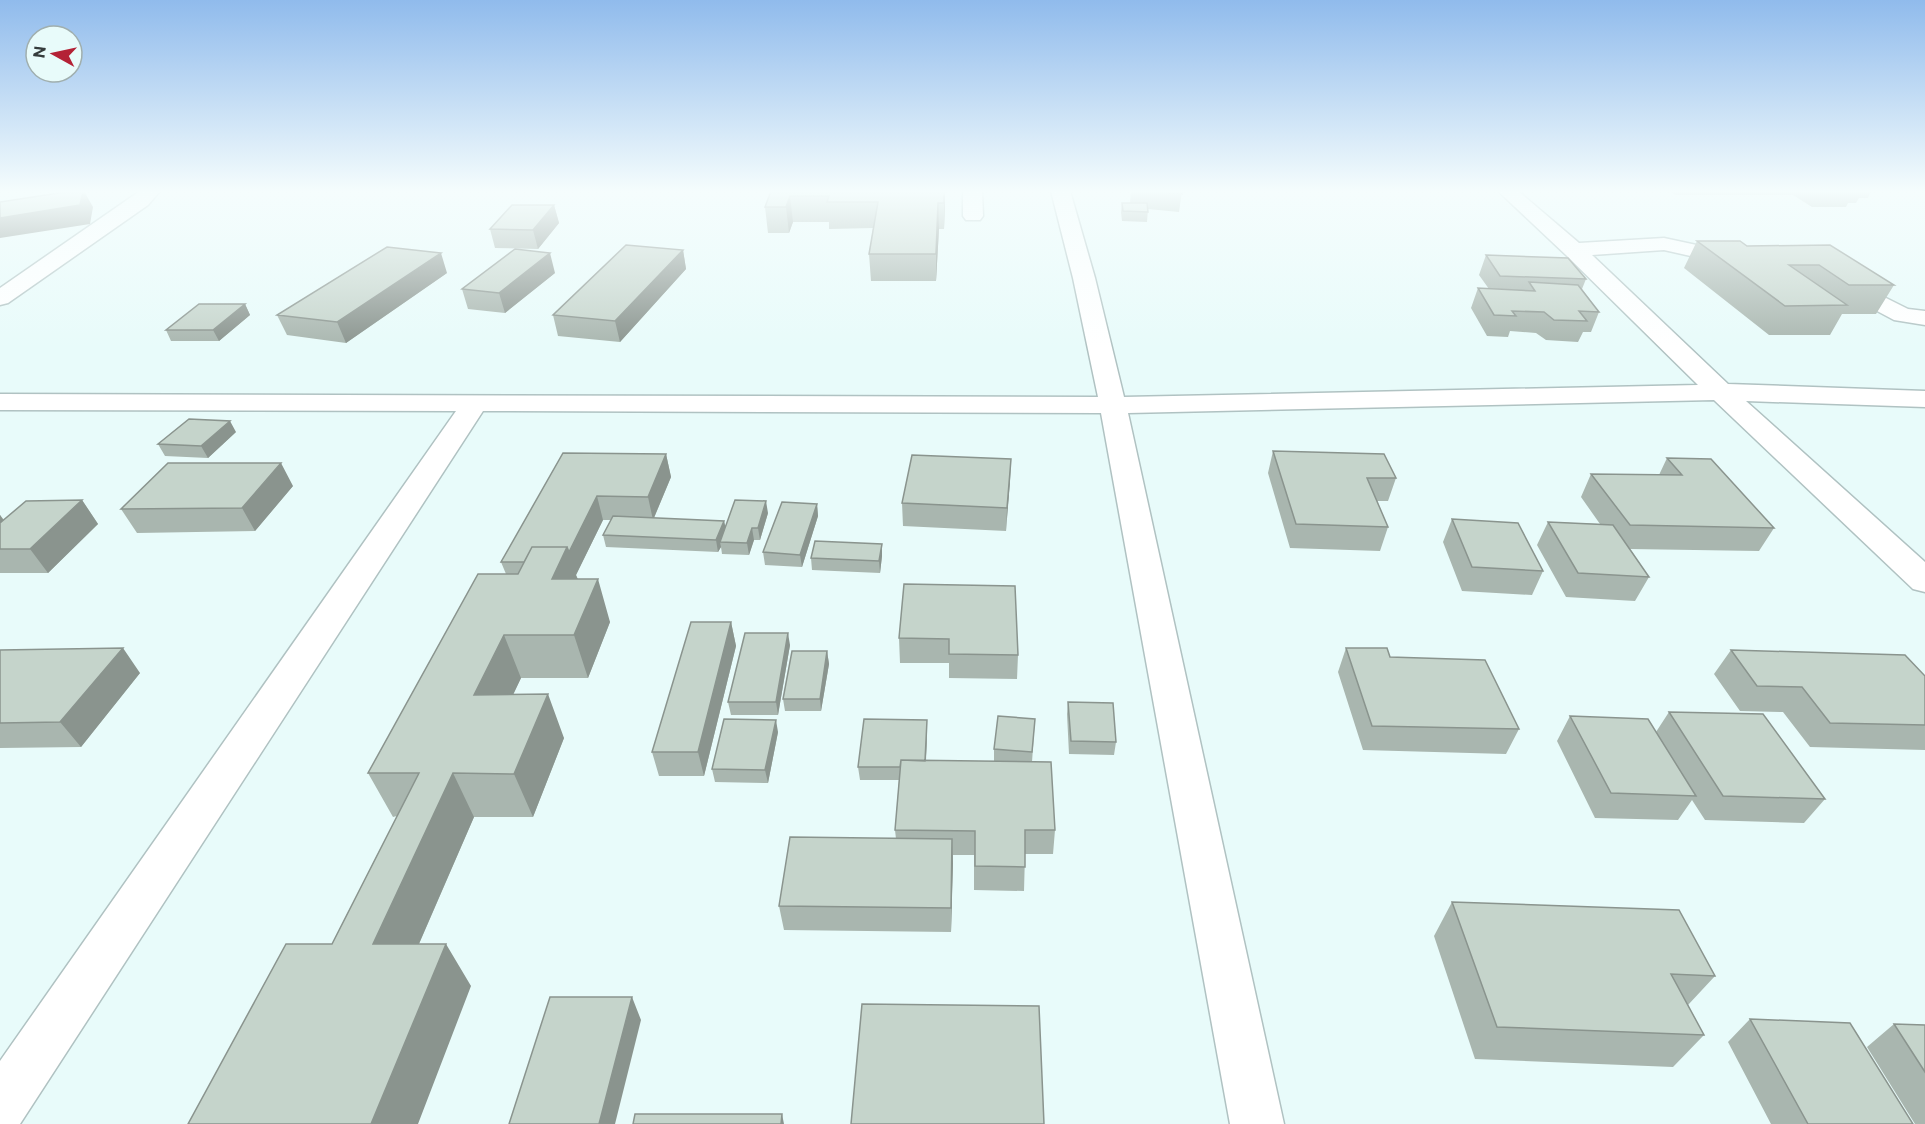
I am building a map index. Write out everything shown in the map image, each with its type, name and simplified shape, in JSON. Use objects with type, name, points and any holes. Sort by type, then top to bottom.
[{"type":"street","points":[[0,298],[79,243]]},
{"type":"street","points":[[1074,243],[1113,405],[1257,1124]]},
{"type":"street","points":[[1567,243],[1721,393],[1925,581]]},
{"type":"street","points":[[1574,250],[1664,244],[1752,262]]},
{"type":"street","points":[[1822,271],[1902,315],[1925,318]]},
{"type":"street","points":[[0,402],[1113,405],[1721,393],[1925,399]]},
{"type":"street","points":[[0,1107],[475,403]]},
{"type":"building","points":[[871,243],[936,243],[936,254],[869,254]]},
{"type":"building","points":[[1700,243],[1743,243],[1747,246],[1830,245],[1894,285],[1849,285],[1819,265],[1789,265],[1847,305],[1785,306]]},
{"type":"building","points":[[626,245],[683,250],[615,321],[553,315]]},
{"type":"building","points":[[387,247],[441,253],[337,322],[277,315]]},
{"type":"building","points":[[515,249],[550,253],[499,293],[462,289]]},
{"type":"building","points":[[1486,255],[1568,258],[1586,279],[1500,276]]},
{"type":"building","points":[[1529,282],[1578,285],[1599,312],[1579,311],[1587,321],[1554,320],[1544,312],[1512,311],[1516,316],[1494,315],[1478,288],[1535,291]]},
{"type":"building","points":[[199,304],[245,304],[213,330],[166,330]]},
{"type":"building","points":[[189,419],[230,421],[201,446],[158,444]]},
{"type":"building","points":[[1273,451],[1384,454],[1396,478],[1367,478],[1388,527],[1296,524]]},
{"type":"building","points":[[563,453],[666,454],[648,497],[597,496],[569,552],[567,547],[532,547],[524,562],[501,562]]},
{"type":"building","points":[[912,455],[1011,459],[1007,508],[902,503]]},
{"type":"building","points":[[1667,458],[1711,459],[1774,528],[1630,525],[1591,474],[1682,475]]},
{"type":"building","points":[[168,463],[281,463],[242,508],[121,509]]},
{"type":"building","points":[[82,500],[30,549],[0,549],[0,523],[26,501]]},
{"type":"building","points":[[735,500],[766,501],[758,528],[752,528],[747,543],[720,542]]},
{"type":"building","points":[[782,502],[817,504],[800,555],[763,552]]},
{"type":"building","points":[[613,516],[724,521],[716,540],[603,535]]},
{"type":"building","points":[[1452,519],[1518,523],[1543,571],[1472,567]]},
{"type":"building","points":[[1548,522],[1613,525],[1649,577],[1578,573]]},
{"type":"building","points":[[815,541],[882,544],[879,561],[811,558]]},
{"type":"building","points":[[532,547],[567,547],[552,579],[598,579],[574,635],[504,635],[474,695],[548,694],[514,774],[453,773],[373,944],[446,944],[371,1124],[188,1124],[286,944],[332,944],[419,773],[368,773],[478,574],[518,574]]},
{"type":"building","points":[[904,584],[1015,586],[1018,655],[949,654],[949,639],[899,638]]},
{"type":"building","points":[[691,622],[731,622],[698,752],[652,752]]},
{"type":"building","points":[[745,633],[788,633],[776,702],[728,702]]},
{"type":"building","points":[[123,648],[60,722],[0,723],[0,650]]},
{"type":"building","points":[[1346,648],[1387,648],[1390,657],[1485,660],[1519,729],[1372,726]]},
{"type":"building","points":[[1731,650],[1905,655],[1925,676],[1925,725],[1830,723],[1802,687],[1757,686]]},
{"type":"building","points":[[792,651],[827,651],[820,699],[783,699]]},
{"type":"building","points":[[1068,702],[1113,703],[1116,742],[1071,741]]},
{"type":"building","points":[[1669,712],[1763,714],[1825,799],[1723,796]]},
{"type":"building","points":[[998,716],[1035,719],[1032,752],[994,749]]},
{"type":"building","points":[[1570,716],[1648,719],[1696,796],[1611,793]]},
{"type":"building","points":[[724,719],[776,720],[765,770],[712,769]]},
{"type":"building","points":[[864,719],[927,720],[925,761],[901,760],[900,767],[858,767]]},
{"type":"building","points":[[901,760],[1051,762],[1055,830],[1025,830],[1025,867],[975,866],[975,831],[895,830]]},
{"type":"building","points":[[790,837],[952,839],[951,908],[779,906]]},
{"type":"building","points":[[1452,902],[1679,910],[1715,976],[1671,974],[1704,1035],[1497,1027]]},
{"type":"building","points":[[550,997],[632,997],[599,1124],[509,1124]]},
{"type":"building","points":[[862,1004],[1039,1006],[1044,1124],[851,1124]]},
{"type":"building","points":[[1750,1019],[1850,1023],[1913,1124],[1808,1124]]},
{"type":"building","points":[[1894,1024],[1925,1025],[1925,1072]]},
{"type":"building","points":[[635,1114],[782,1114],[781,1124],[633,1124]]}]
